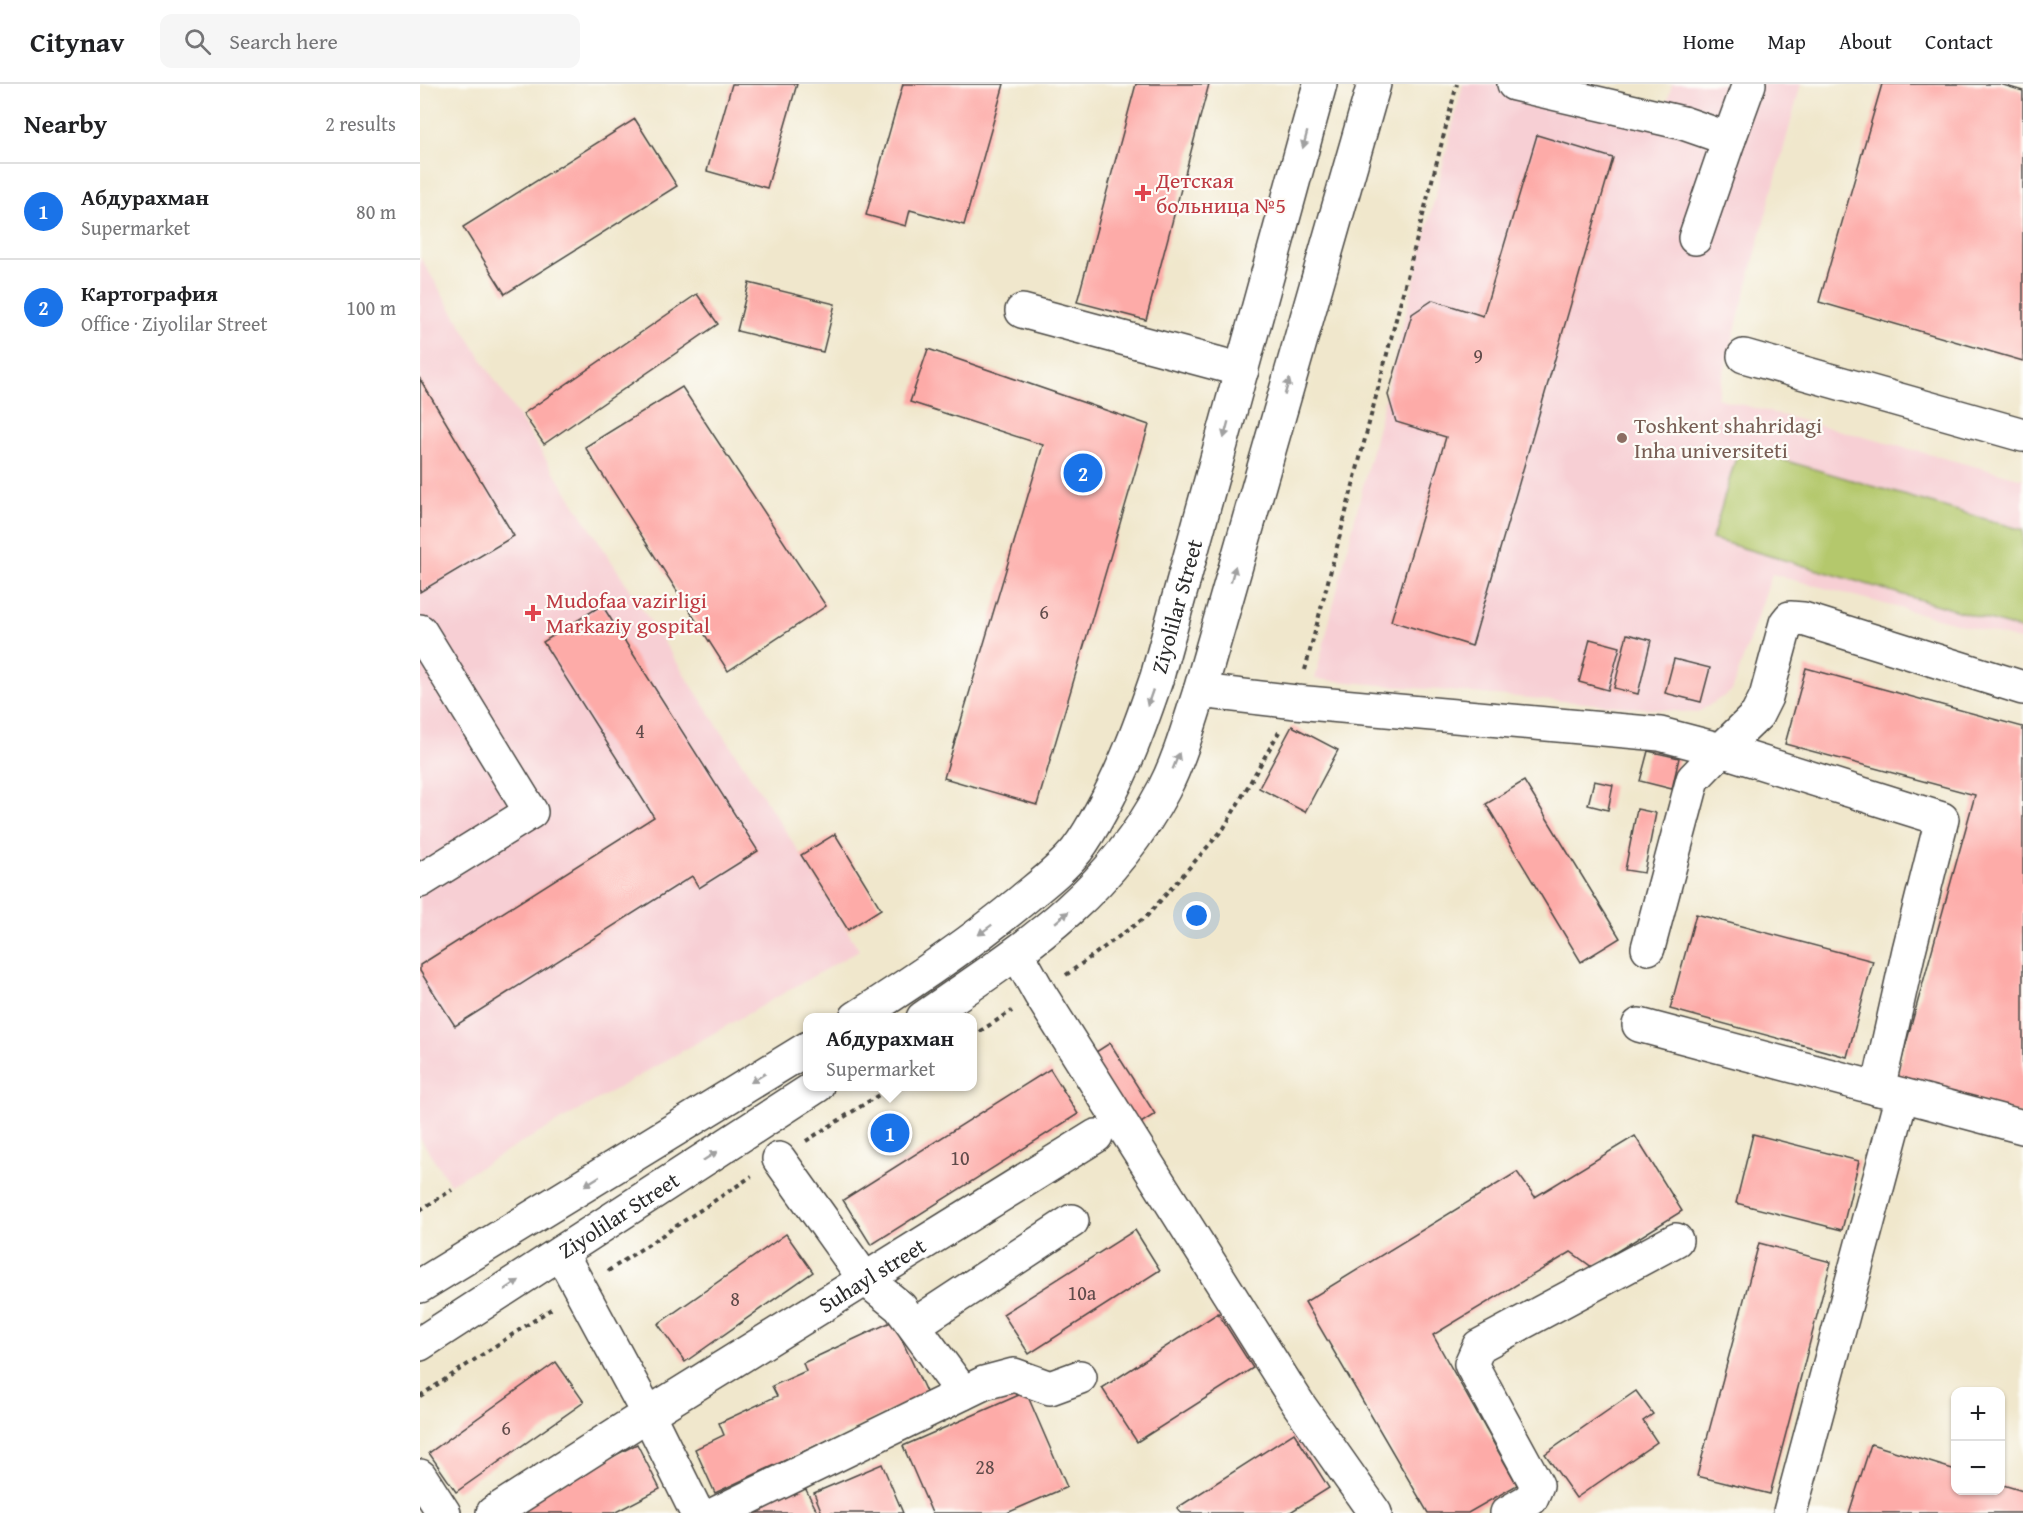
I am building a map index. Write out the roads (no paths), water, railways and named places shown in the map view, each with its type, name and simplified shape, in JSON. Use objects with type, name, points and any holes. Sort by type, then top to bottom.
[{"type":"main road","name":"Ziyolilar Street","points":[[863,1013],[913,983],[998,920],[1045,881],[1077,850],[1118,780],[1136,738],[1157,677],[1320,84]]},
{"type":"main road","name":"Ziyolilar Street","points":[[929,1013],[1017,953],[1086,896],[1128,847],[1149,817],[1165,787],[1179,755],[1200,691],[1374,84]]},
{"type":"main road","points":[[1514,84],[1683,123],[1729,139]]},
{"type":"main road","points":[[1695,238],[1749,84]]},
{"type":"main road","points":[[1022,311],[1242,370]]},
{"type":"main road","points":[[1744,356],[2023,435]]},
{"type":"main road","points":[[1648,948],[1693,779],[1757,716],[1766,697],[1786,623],[1790,618],[1803,619],[2023,688]]},
{"type":"main road","points":[[420,631],[531,812],[420,881]]},
{"type":"main road","points":[[1200,691],[1296,702],[1660,734],[1721,750],[1942,819],[1909,950],[1890,1092],[1790,1512]]},
{"type":"main road","points":[[1017,953],[1040,994],[1299,1405],[1375,1513]]},
{"type":"main road","points":[[1639,1025],[2023,1127]]},
{"type":"main road","name":"Ziyolilar Street","points":[[429,1281],[803,1050]]},
{"type":"main road","name":"Ziyolilar Street","points":[[420,1344],[809,1091]]},
{"type":"main road","name":"Suhayl street","points":[[493,1513],[864,1278],[1096,1136]]},
{"type":"main road","points":[[779,1159],[864,1278],[900,1307],[963,1394]]},
{"type":"main road","points":[[914,1325],[1072,1221]]},
{"type":"main road","points":[[1507,1513],[1531,1499],[1537,1485],[1471,1364],[1479,1346],[1676,1240]]},
{"type":"main road","points":[[561,1253],[648,1414],[697,1513]]},
{"type":"main road","points":[[429,1281],[463,1317]]},
{"type":"main road","points":[[717,1513],[984,1383],[1014,1375],[1050,1388],[1080,1377]]},
{"type":"main road","points":[[420,1476],[444,1513]]},
{"type":"place","name":"Детская больница №5","points":[[1143,193]]},
{"type":"place","name":"Toshkent shahridagi Inha universiteti","points":[[1622,438]]},
{"type":"place","name":"Картография","points":[[1083,473]]},
{"type":"place","name":"Mudofaa vazirligi Markaziy gospital","points":[[533,613]]},
{"type":"place","name":"Абдурахман","points":[[890,1133]]}]
